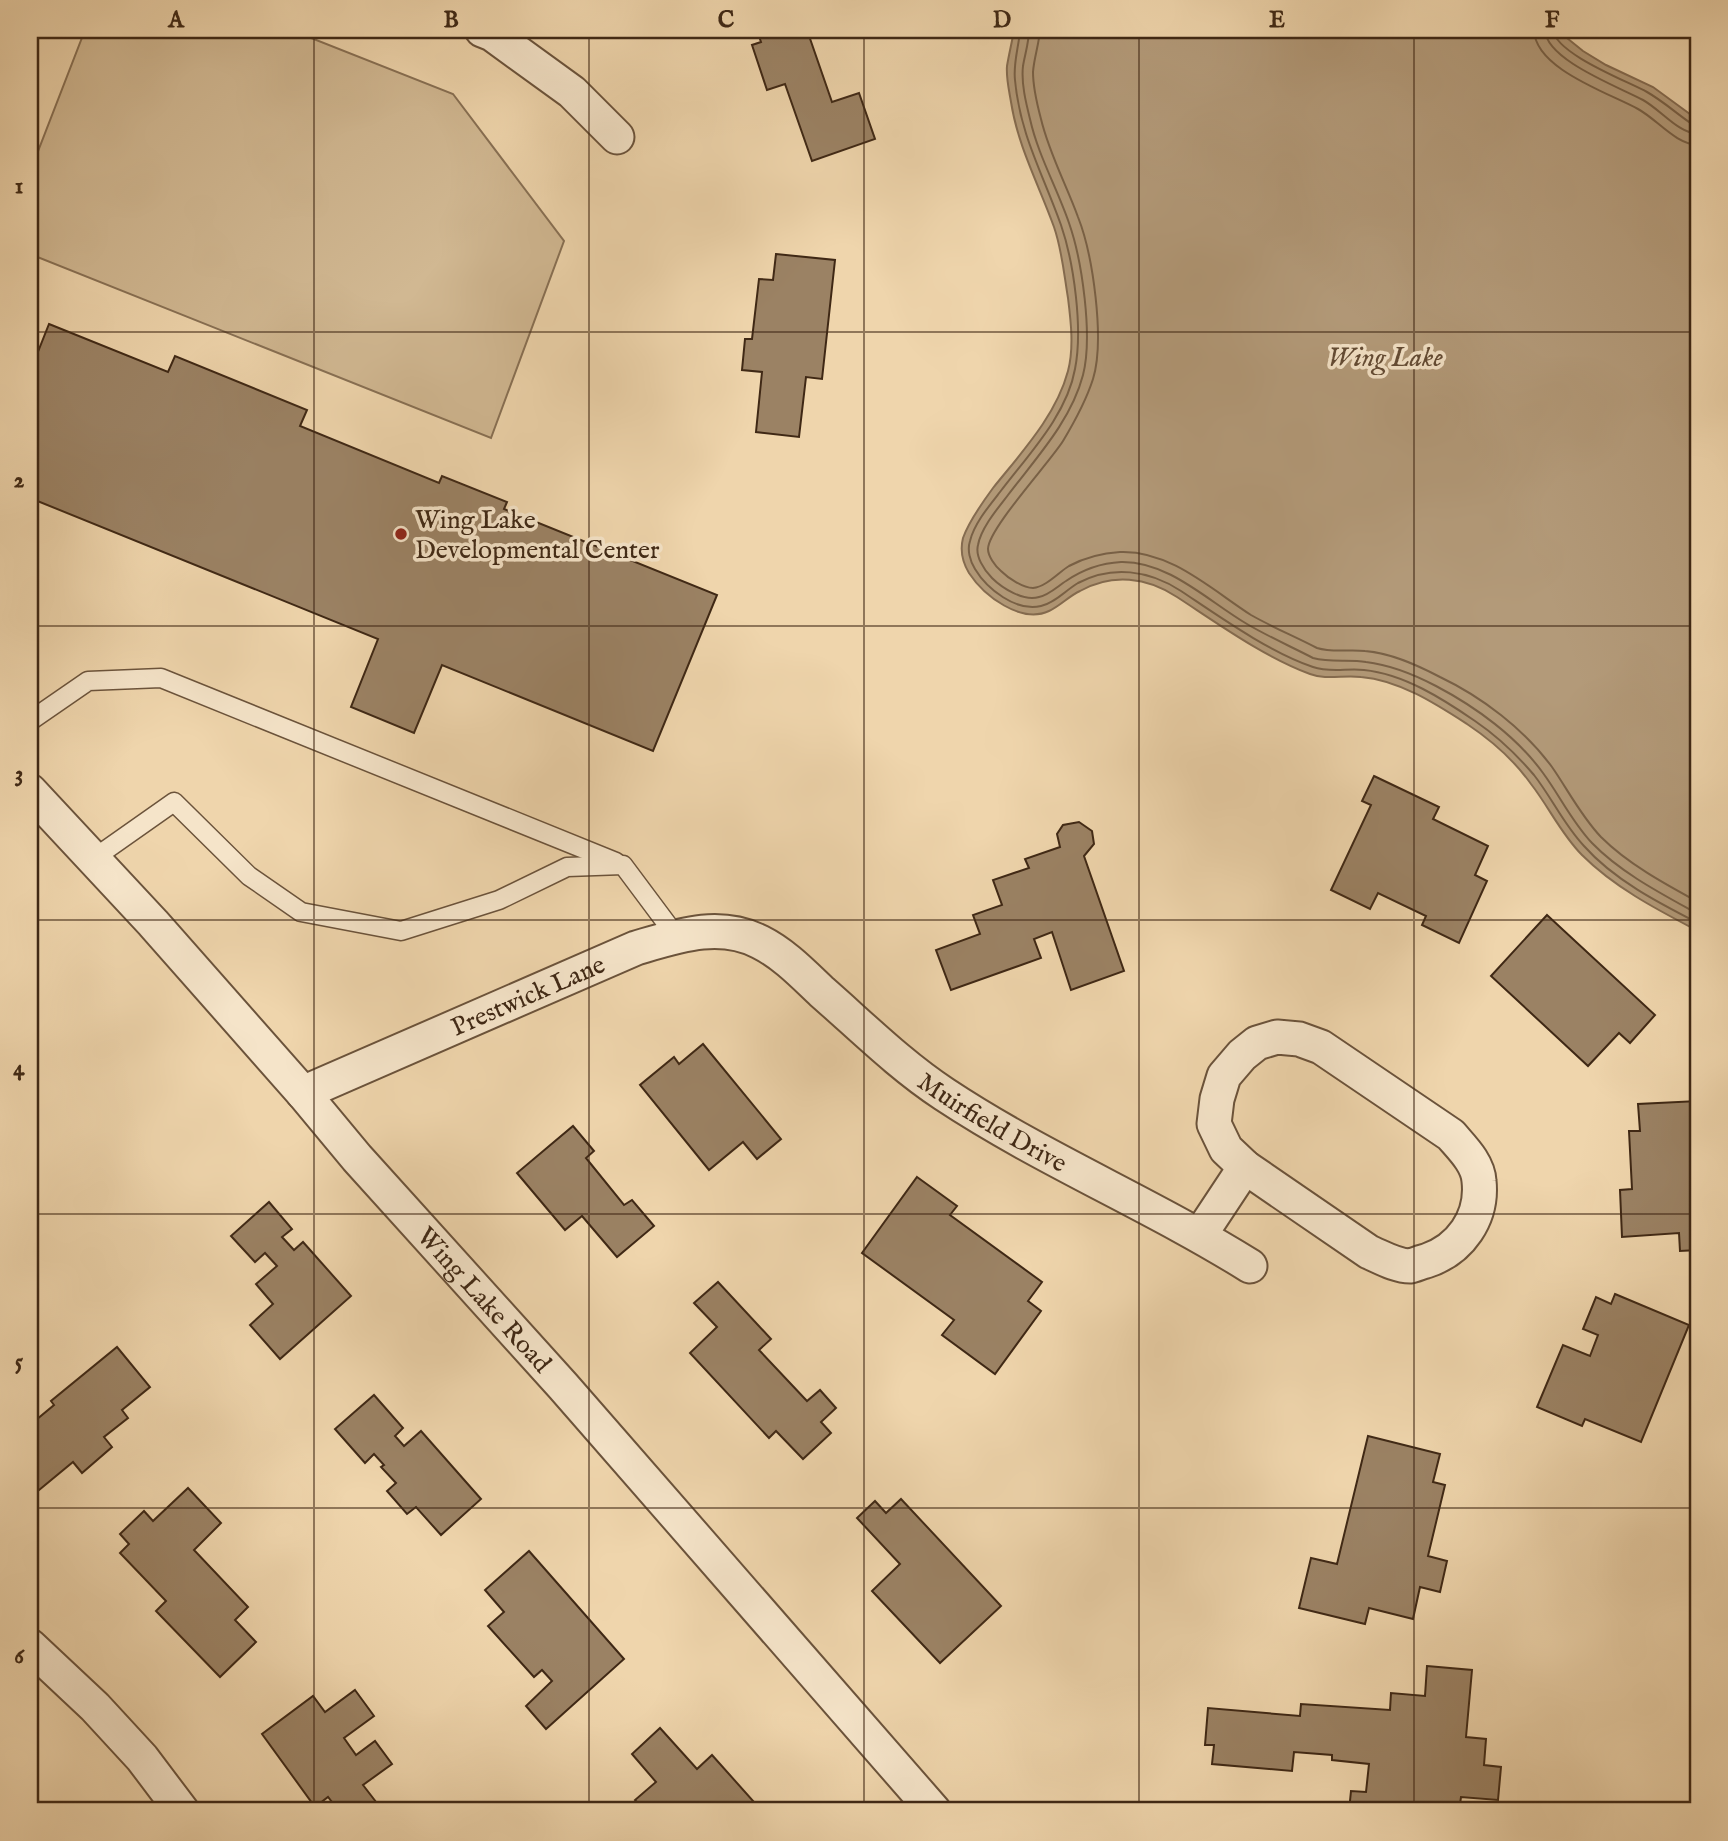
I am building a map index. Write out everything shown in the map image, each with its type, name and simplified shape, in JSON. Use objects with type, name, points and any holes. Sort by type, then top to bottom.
[{"type":"street","points":[[482,30],[492,34],[572,92],[617,137]]},
{"type":"street","name":"Wing Lake Road","points":[[30,791],[153,923],[367,1168],[564,1385],[934,1811]]},
{"type":"street","name":"Prestwick Lane","points":[[303,1093],[636,948],[676,936],[712,930],[735,933],[760,942]]},
{"type":"street","name":"Muirfield Drive","points":[[760,942],[786,959],[908,1068],[944,1094],[995,1126],[1200,1235],[1250,1266]]},
{"type":"street","points":[[1276,1037],[1299,1039],[1321,1047],[1451,1135],[1468,1154],[1479,1179],[1478,1207],[1466,1233],[1443,1255],[1410,1266],[1390,1262],[1368,1252],[1245,1167],[1226,1149],[1214,1124],[1217,1099],[1224,1076],[1242,1055],[1257,1043],[1276,1037]]},
{"type":"street","points":[[1200,1235],[1245,1167]]},
{"type":"street","points":[[30,1646],[95,1707],[133,1748],[183,1811]]},
{"type":"lane","points":[[30,721],[88,681],[161,678],[623,865],[676,936]]},
{"type":"lane","points":[[93,859],[174,802],[249,876],[301,912],[401,931],[499,900],[567,867],[623,865]]},
{"type":"shaded area","points":[[85,30],[291,30],[453,94],[564,241],[491,438],[30,254],[30,172]]},
{"type":"water","name":"Wing Lake","points":[[1014,30],[1557,30],[1583,51],[1653,87],[1698,120],[1698,931],[1637,898],[1608,878],[1582,855],[1568,838],[1510,759],[1476,730],[1417,694],[1375,679],[1322,677],[1293,667],[1258,649],[1154,585],[1129,580],[1104,582],[1076,593],[1049,611],[1027,614],[1004,606],[976,582],[967,569],[963,556],[963,538],[976,512],[1046,419],[1062,388],[1071,353],[1069,307],[1059,244],[1014,119],[1007,66]]},
{"type":"building","points":[[757,30],[807,30],[832,102],[859,93],[875,139],[812,161],[785,84],[767,90],[752,45],[761,42]]},
{"type":"building","points":[[776,254],[835,260],[822,379],[806,377],[799,437],[756,432],[762,372],[742,370],[745,339],[752,339],[759,279],[773,280]]},
{"type":"building","points":[[49,324],[168,372],[175,356],[307,410],[300,426],[439,483],[442,476],[507,502],[504,509],[717,595],[653,751],[442,665],[414,733],[351,707],[378,639],[30,498],[30,372]]},
{"type":"building","points":[[1374,776],[1439,807],[1433,819],[1488,846],[1475,875],[1487,881],[1459,943],[1422,925],[1426,916],[1378,893],[1370,909],[1331,890],[1371,805],[1362,801]]},
{"type":"building","points":[[1079,822],[1092,831],[1094,844],[1084,856],[1124,971],[1071,990],[1052,932],[1034,939],[1041,958],[951,990],[936,950],[980,934],[973,915],[1002,905],[993,880],[1029,868],[1025,859],[1060,847],[1057,834],[1063,825]]},
{"type":"building","points":[[1547,915],[1655,1015],[1630,1043],[1619,1033],[1588,1066],[1491,976]]},
{"type":"building","points":[[703,1044],[781,1139],[757,1159],[743,1142],[709,1170],[640,1085],[674,1057],[679,1064]]},
{"type":"building","points":[[1698,1101],[1698,1250],[1680,1251],[1679,1233],[1622,1237],[1620,1190],[1632,1189],[1629,1131],[1640,1131],[1638,1104]]},
{"type":"building","points":[[573,1126],[594,1151],[586,1158],[624,1205],[632,1200],[654,1226],[617,1257],[582,1216],[565,1230],[517,1173]]},
{"type":"building","points":[[917,1177],[957,1206],[950,1215],[1042,1282],[1028,1301],[1041,1311],[995,1374],[942,1335],[954,1320],[862,1253]]},
{"type":"building","points":[[269,1202],[292,1229],[282,1237],[294,1250],[303,1242],[351,1296],[280,1359],[250,1325],[273,1304],[256,1284],[277,1266],[265,1253],[255,1262],[231,1236]]},
{"type":"building","points":[[718,1282],[771,1339],[759,1350],[807,1401],[820,1390],[836,1408],[821,1422],[831,1433],[803,1459],[776,1431],[769,1438],[690,1353],[717,1327],[694,1303]]},
{"type":"building","points":[[1615,1294],[1689,1325],[1641,1442],[1585,1419],[1582,1426],[1537,1407],[1563,1345],[1590,1356],[1598,1335],[1583,1329],[1596,1297],[1611,1304]]},
{"type":"building","points":[[117,1347],[150,1387],[122,1410],[128,1418],[104,1437],[112,1447],[82,1473],[73,1462],[33,1495],[30,1490],[30,1425],[54,1405],[51,1401]]},
{"type":"building","points":[[374,1395],[403,1428],[395,1436],[404,1446],[421,1431],[481,1499],[441,1535],[416,1507],[407,1514],[387,1491],[396,1483],[381,1467],[384,1465],[374,1454],[365,1463],[335,1429]]},
{"type":"building","points":[[1368,1436],[1440,1454],[1433,1482],[1445,1485],[1428,1556],[1447,1561],[1440,1592],[1420,1587],[1413,1619],[1369,1608],[1365,1624],[1299,1608],[1311,1558],[1337,1564]]},
{"type":"building","points":[[188,1488],[221,1523],[194,1550],[248,1607],[235,1620],[256,1642],[220,1677],[156,1611],[166,1601],[120,1553],[129,1544],[120,1534],[144,1511],[153,1521]]},
{"type":"building","points":[[901,1499],[1001,1606],[940,1663],[872,1591],[900,1564],[857,1518],[875,1501],[886,1513]]},
{"type":"building","points":[[529,1551],[624,1659],[546,1729],[526,1706],[552,1681],[542,1670],[534,1677],[488,1626],[504,1612],[485,1590]]},
{"type":"building","points":[[1427,1666],[1472,1670],[1466,1737],[1486,1739],[1484,1765],[1501,1767],[1498,1800],[1461,1797],[1459,1811],[1349,1811],[1351,1791],[1366,1792],[1369,1764],[1332,1760],[1332,1755],[1294,1752],[1292,1771],[1212,1764],[1214,1745],[1205,1745],[1208,1708],[1300,1716],[1301,1704],[1390,1710],[1391,1693],[1425,1696]]},
{"type":"building","points":[[355,1690],[374,1716],[344,1738],[356,1755],[375,1741],[392,1764],[363,1785],[383,1811],[339,1811],[328,1797],[315,1807],[262,1734],[313,1696],[325,1712]]},
{"type":"building","points":[[660,1728],[697,1769],[712,1755],[762,1811],[645,1811],[635,1800],[656,1782],[632,1754]]},
{"type":"place","name":"Wing Lake Developmental Center","points":[[401,534]]}]
